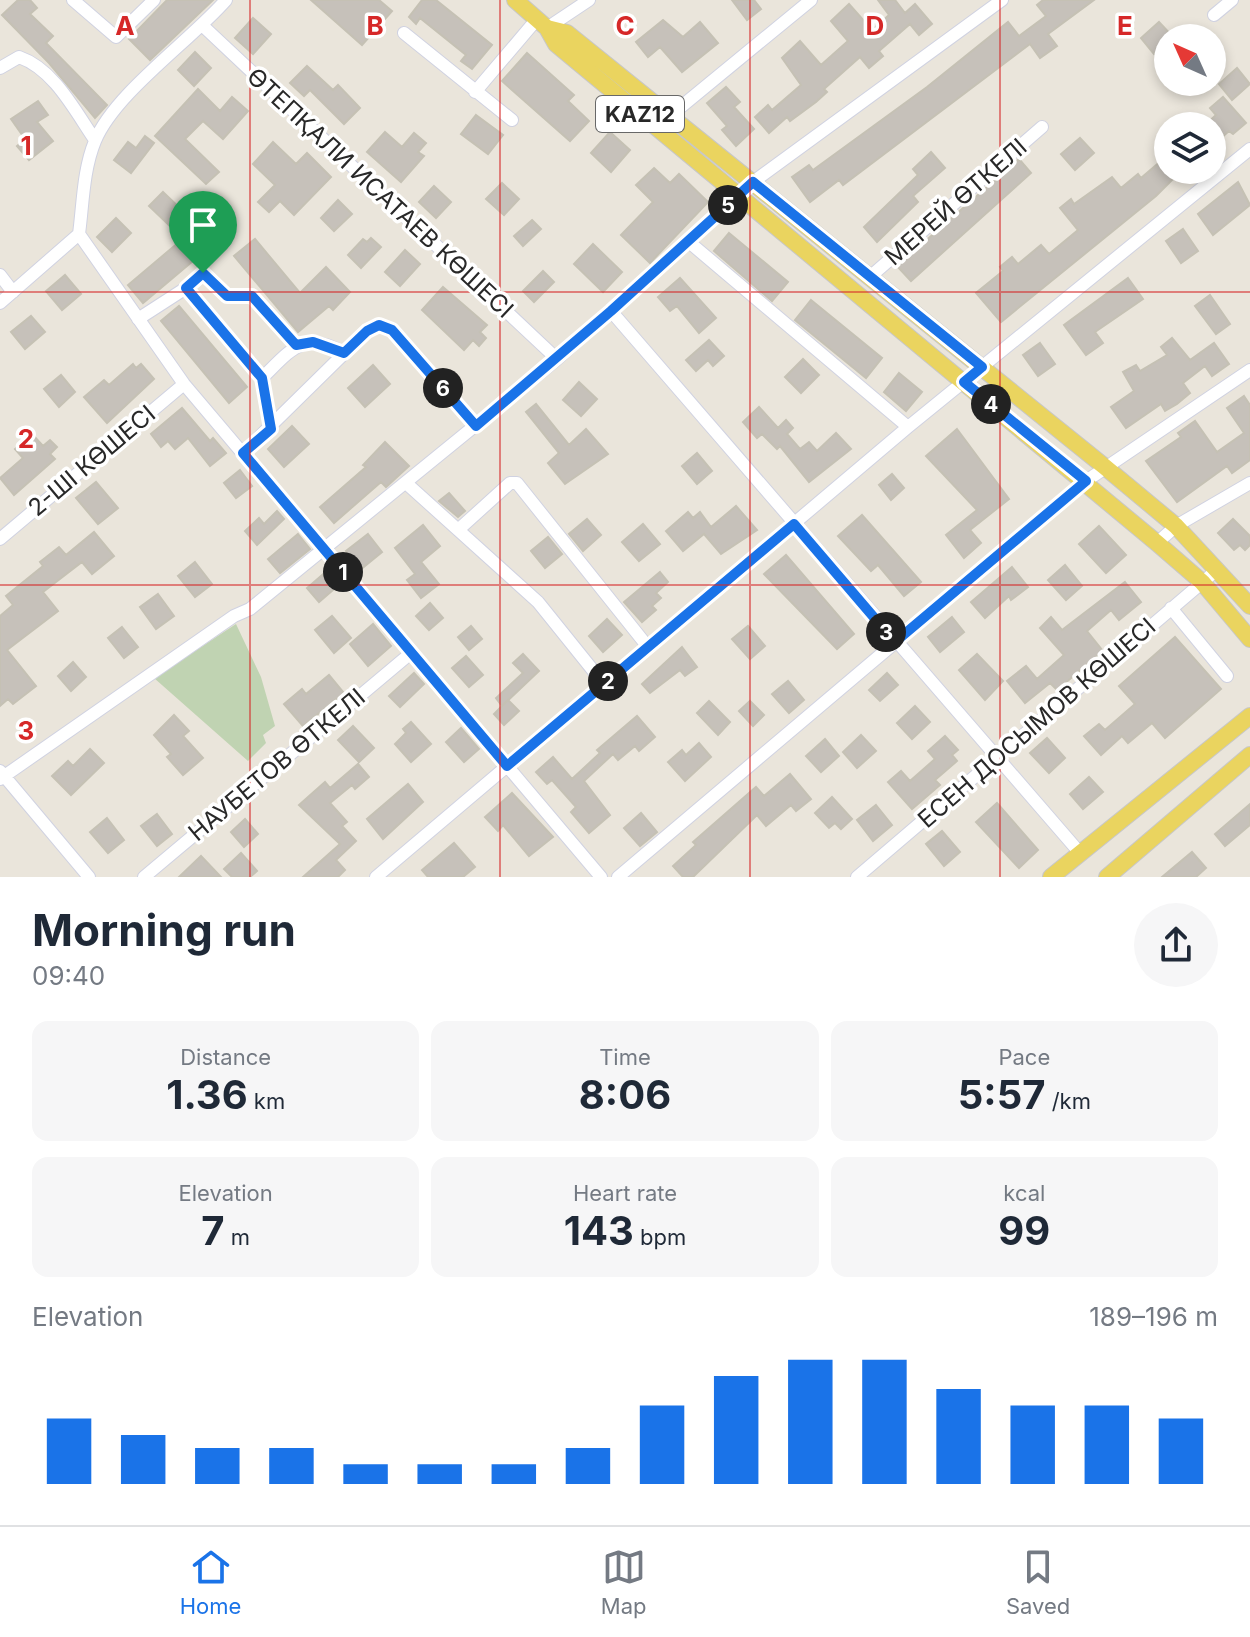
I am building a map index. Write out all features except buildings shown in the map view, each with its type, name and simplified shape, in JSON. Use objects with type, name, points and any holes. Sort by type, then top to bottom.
[{"type":"main road","name":"KAZ12","points":[[515,0],[542,24],[556,44],[1086,481],[1202,582],[1250,639]]},
{"type":"main road","name":"KAZ12","points":[[542,24],[567,33],[1105,467],[1176,526],[1250,606]]},
{"type":"main road","points":[[1051,877],[1250,716]]},
{"type":"main road","points":[[1107,877],[1250,755]]},
{"type":"street","points":[[73,0],[116,37],[154,0]]},
{"type":"street","points":[[0,303],[79,234],[88,163],[95,140],[114,110],[203,26],[226,0]]},
{"type":"street","points":[[475,92],[542,24],[589,0]]},
{"type":"street","points":[[671,115],[811,0]]},
{"type":"street","points":[[89,877],[1,775],[234,616],[250,609],[557,359],[753,182],[1002,0]]},
{"type":"street","points":[[1214,15],[1232,0]]},
{"type":"street","name":"ӨТЕПҚАЛИ ИСАТАЕВ КӨШЕСІ","points":[[203,26],[557,359]]},
{"type":"street","points":[[404,33],[512,120]]},
{"type":"street","points":[[0,68],[19,57],[30,61],[55,83],[95,140]]},
{"type":"street","name":"МЕРЕЙ ӨТКЕЛІ","points":[[871,276],[1042,127]]},
{"type":"street","points":[[376,877],[908,427],[1250,149]]},
{"type":"street","points":[[79,234],[184,384],[601,877]]},
{"type":"street","points":[[689,242],[908,427]]},
{"type":"street","points":[[138,319],[186,288],[203,273],[227,296],[252,296],[296,345]]},
{"type":"street","points":[[0,275],[13,292]]},
{"type":"street","points":[[186,288],[262,378],[271,429]]},
{"type":"street","points":[[611,311],[995,759],[1080,853]]},
{"type":"street","points":[[243,453],[271,429],[367,331],[379,325],[392,330],[476,426]]},
{"type":"street","points":[[262,378],[296,345],[313,342],[344,353]]},
{"type":"street","points":[[618,877],[1086,481],[1250,370]]},
{"type":"street","name":"2-ШІ КӨШЕСІ","points":[[0,539],[184,384]]},
{"type":"street","points":[[406,483],[538,602],[604,684]]},
{"type":"street","points":[[458,530],[510,483],[517,483],[648,647]]},
{"type":"street","points":[[1157,543],[1176,526],[1250,483]]},
{"type":"street","name":"ЕСЕН ДОСЫМОВ КӨШЕСІ","points":[[857,877],[1218,569]]},
{"type":"street","points":[[1171,608],[1227,676]]},
{"type":"street","name":"НАУБЕТОВ ӨТКЕЛІ","points":[[144,877],[411,653]]},
{"type":"green space","points":[[236,624],[261,677],[275,726],[263,735],[266,743],[248,761],[154,678]]},
{"type":"route","points":[[753,182],[982,367],[964,382],[1086,481],[895,642],[794,524],[507,766],[243,453],[271,429],[262,378],[186,288],[203,273],[227,296],[252,296],[296,345],[313,342],[344,353],[367,331],[379,325],[392,330],[476,426],[557,359],[753,182]]}]
